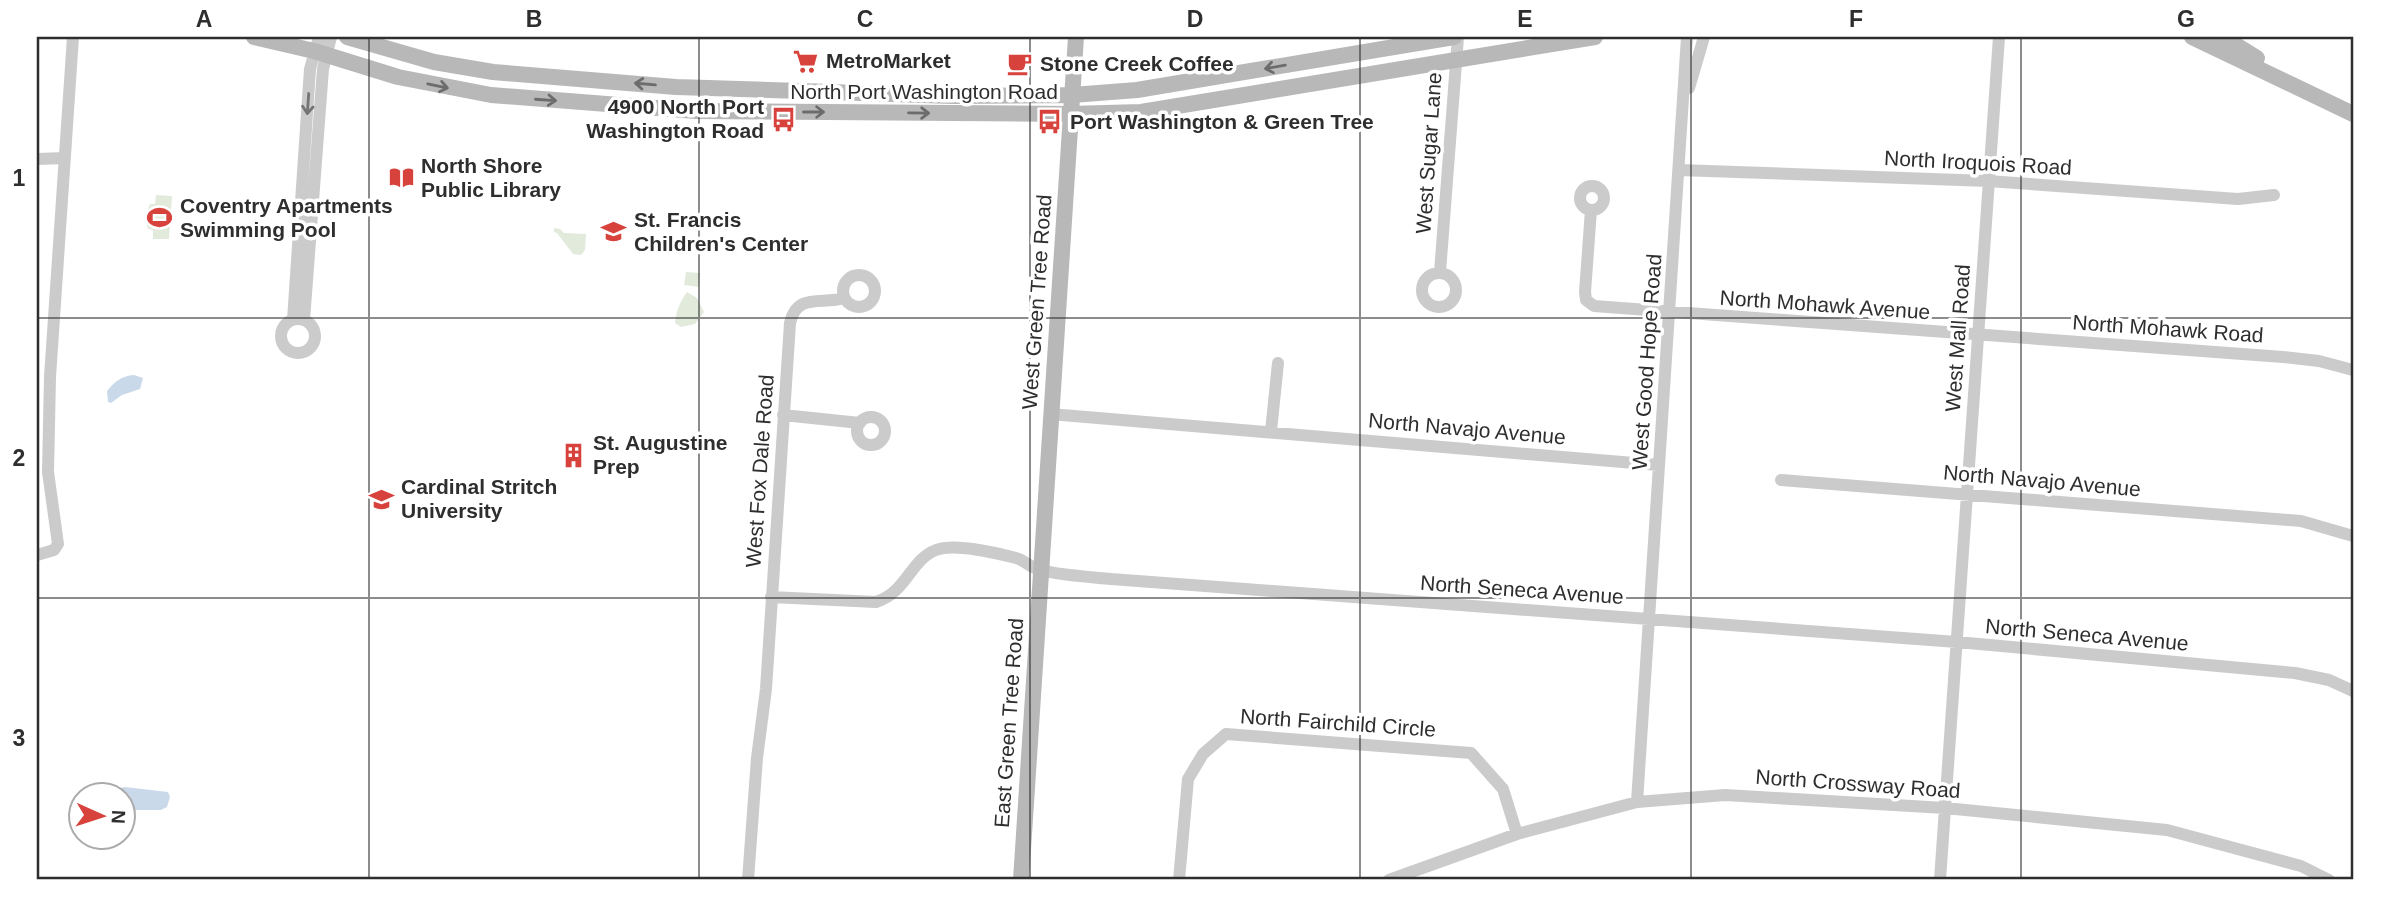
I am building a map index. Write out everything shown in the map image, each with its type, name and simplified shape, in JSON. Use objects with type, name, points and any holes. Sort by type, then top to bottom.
[{"type":"main road","name":"North Port Washington Road","points":[[254,37],[320,48],[398,77],[491,95],[696,111],[1070,114],[1141,112],[1595,37]]},
{"type":"main road","name":"North Port Washington Road","points":[[347,37],[458,67],[559,78],[676,87],[953,96],[1072,95],[1137,90],[1456,37]]},
{"type":"main road","name":"West Green Tree Road","points":[[1040,569],[1076,37]]},
{"type":"main road","points":[[2192,37],[2353,114]]},
{"type":"main road","points":[[2223,37],[2309,91]]},
{"type":"main road","points":[[1376,50],[1376,74]]},
{"type":"main road","points":[[1137,90],[1141,112]]},
{"type":"main road","name":"East Green Tree Road","points":[[1021,880],[1040,569]]},
{"type":"street","points":[[37,555],[57,547],[58,538],[47,460],[50,377],[74,37]]},
{"type":"street","points":[[298,320],[310,69],[320,48],[331,37]]},
{"type":"street","name":"West Sugar Lane","points":[[1440,272],[1456,37]]},
{"type":"street","name":"West Good Hope Road","points":[[1637,802],[1687,37]]},
{"type":"street","name":"West Good Hope Road","points":[[1682,108],[1704,37]]},
{"type":"street","name":"West Mall Road","points":[[1940,880],[1999,37]]},
{"type":"street","points":[[37,159],[65,158]]},
{"type":"street","name":"North Iroquois Road","points":[[1679,170],[1988,181],[2238,199],[2274,195]]},
{"type":"street","name":"North Mohawk Avenue","points":[[1591,210],[1585,292],[1589,304],[1670,313],[1978,335]]},
{"type":"street","name":"West Fox Dale Road","points":[[748,880],[757,758],[766,689],[790,323],[798,306],[811,301],[844,298]]},
{"type":"street","name":"North Mohawk Road","points":[[1978,335],[2283,356],[2319,361],[2353,370]]},
{"type":"street","points":[[1271,431],[1278,363]]},
{"type":"street","name":"North Navajo Avenue","points":[[1050,414],[1658,465]]},
{"type":"street","points":[[783,415],[860,423]]},
{"type":"street","name":"North Navajo Avenue","points":[[1781,480],[2301,521],[2353,536]]},
{"type":"street","name":"North Seneca Avenue","points":[[771,597],[876,603],[895,593],[929,554],[944,548],[955,548],[1016,558],[1040,569],[1111,579],[1957,642],[2295,673],[2329,680],[2353,691]]},
{"type":"street","name":"North Fairchild Circle","points":[[1179,880],[1188,779],[1203,754],[1226,734],[1471,753],[1503,789],[1517,834]]},
{"type":"street","name":"North Crossway Road","points":[[1389,880],[1517,834],[1637,802],[1725,795],[1945,808],[2167,830],[2301,866],[2329,880]]},
{"type":"shaded area","points":[[156,195],[172,196],[167,222],[170,225],[169,239],[153,239],[153,230],[148,229],[146,223],[150,204],[155,204]]},
{"type":"shaded area","points":[[554,228],[564,233],[586,234],[585,250],[581,255],[573,254],[554,232]]},
{"type":"shaded area","points":[[686,272],[700,273],[699,287],[684,285]]},
{"type":"shaded area","points":[[687,292],[697,298],[704,312],[695,324],[681,327],[675,323]]},
{"type":"water","points":[[134,375],[143,378],[140,389],[108,402],[107,391],[113,384]]},
{"type":"water","points":[[136,788],[168,792],[170,797],[167,807],[161,810],[136,810]]},
{"type":"place","name":"MetroMarket","points":[[806,61]]},
{"type":"place","name":"Stone Creek Coffee","points":[[1020,64]]},
{"type":"place","name":"4900 North Port Washington Road","points":[[784,119]]},
{"type":"place","name":"Port Washington & Green Tree","points":[[1050,122]]},
{"type":"place","name":"North Shore Public Library","points":[[401,178]]},
{"type":"place","name":"Coventry Apartments Swimming Pool","points":[[160,218]]},
{"type":"place","name":"St. Francis Children's Center","points":[[614,232]]},
{"type":"place","name":"St. Augustine Prep","points":[[573,455]]},
{"type":"place","name":"Cardinal Stritch University","points":[[381,499]]}]
